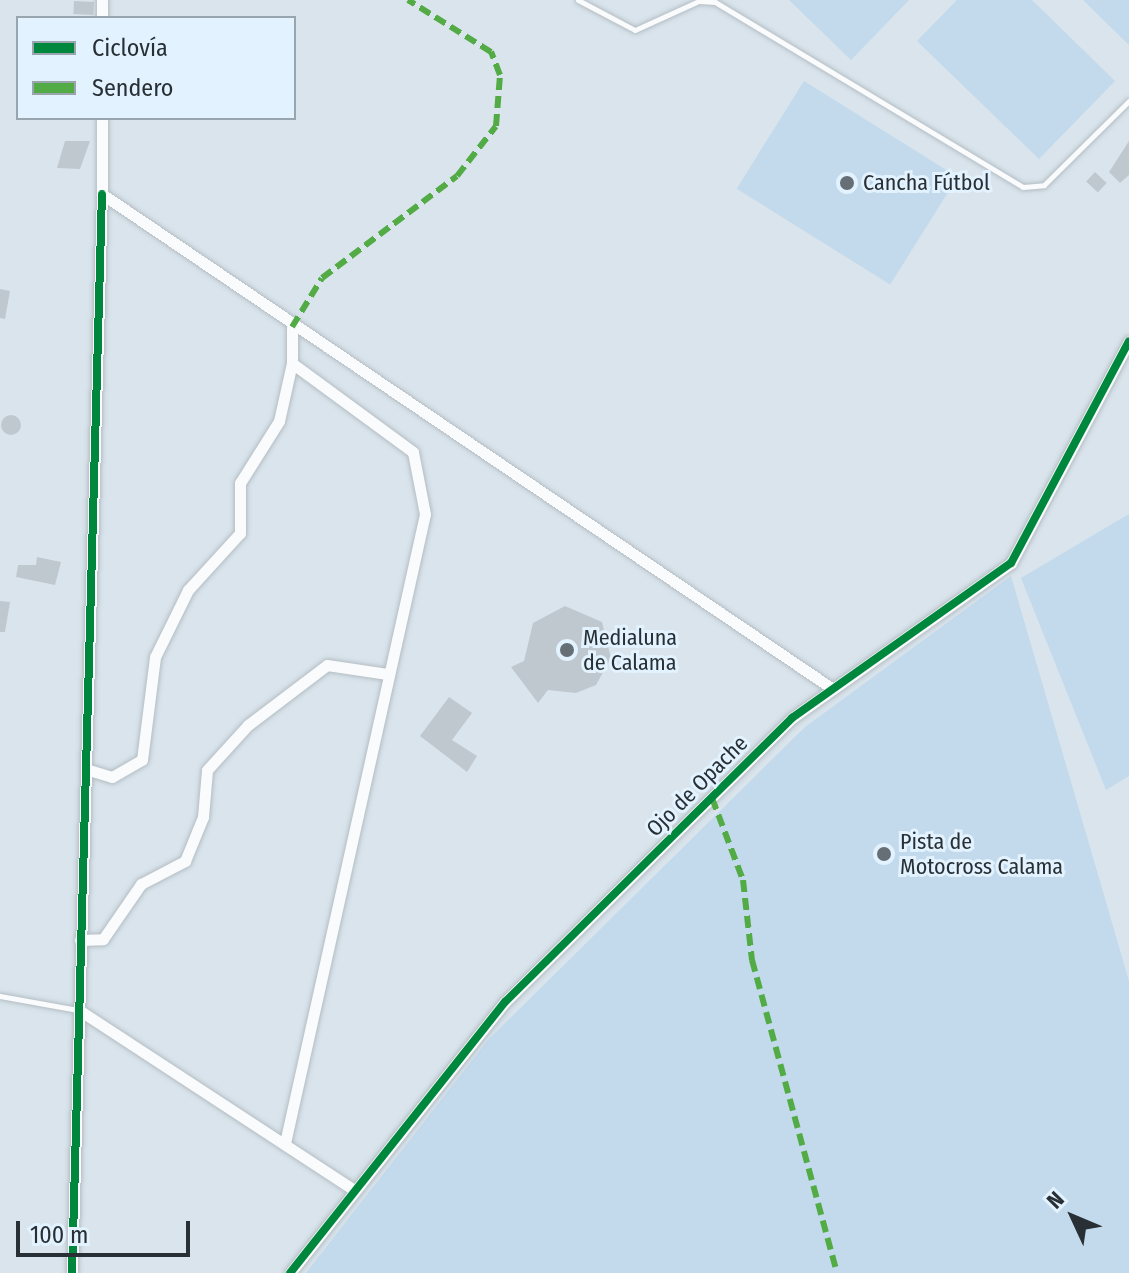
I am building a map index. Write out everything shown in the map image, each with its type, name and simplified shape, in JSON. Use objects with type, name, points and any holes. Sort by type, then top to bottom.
[{"type":"street","points":[[72,1273],[80,940],[89,770],[102,120]]},
{"type":"street","points":[[102,194],[292,327],[830,687]]},
{"type":"street","points":[[89,770],[112,777],[142,760],[155,657],[188,590],[240,533],[240,483],[279,421],[292,363],[292,327]]},
{"type":"street","name":"Ojo de Opache","points":[[290,1273],[505,1002],[830,687],[1011,563],[1129,341]]},
{"type":"street","points":[[285,1143],[425,514],[424,483],[413,452],[393,433],[292,363]]},
{"type":"street","points":[[80,940],[103,939],[141,884],[185,861],[203,817],[207,770],[248,725],[327,665],[387,674]]},
{"type":"street","points":[[79,1010],[354,1190]]},
{"type":"lane","points":[[578,0],[635,30],[699,1],[715,2],[1023,187],[1044,185],[1129,101]]},
{"type":"lane","points":[[0,996],[79,1010]]},
{"type":"shaded area","points":[[789,0],[909,0],[851,60]]},
{"type":"shaded area","name":"Cancha Fútbol","points":[[957,0],[1032,0],[1115,81],[1039,159],[917,41]]},
{"type":"shaded area","points":[[1083,0],[1129,0],[1129,45]]},
{"type":"shaded area","name":"Cancha Fútbol","points":[[804,81],[957,177],[890,285],[737,189]]},
{"type":"shaded area","points":[[1129,514],[1129,776],[1106,790],[1021,578]]},
{"type":"shaded area","name":"Pista de Motocross Calama","points":[[1011,576],[1129,981],[1129,1273],[306,1273],[488,1040],[805,727]]},
{"type":"building","points":[[74,1],[94,2],[93,15],[73,14]]},
{"type":"building","points":[[65,141],[90,141],[80,169],[57,168]]},
{"type":"building","points":[[1129,141],[1129,175],[1120,183],[1109,172]]},
{"type":"building","points":[[1095,172],[1107,183],[1098,192],[1086,182]]},
{"type":"building","points":[[0,289],[10,291],[5,319],[0,318]]},
{"type":"building","points":[[11,415],[18,418],[21,425],[18,432],[11,435],[4,432],[1,425],[4,418]]},
{"type":"building","points":[[37,557],[61,562],[55,585],[16,577],[18,565],[36,565]]},
{"type":"building","points":[[0,601],[10,602],[5,632],[0,632]]},
{"type":"building","name":"Medialuna de Calama","points":[[565,606],[602,622],[611,658],[596,685],[576,693],[548,690],[538,703],[511,667],[524,661],[533,623]]},
{"type":"building","points":[[449,697],[472,713],[452,740],[477,756],[467,772],[420,736]]},
{"type":"marked path","points":[[292,327],[322,278],[457,176],[496,126],[500,75],[491,52],[408,0]]},
{"type":"marked path","points":[[712,798],[743,880],[752,960],[837,1273]]},
{"type":"cycle path","points":[[72,1273],[102,194]]},
{"type":"cycle path","points":[[290,1273],[505,1002],[792,718],[1011,563],[1129,341]]},
{"type":"place","name":"Cancha Fútbol","points":[[847,183]]},
{"type":"place","name":"Medialuna de Calama","points":[[567,650]]},
{"type":"place","name":"Pista de Motocross Calama","points":[[884,854]]}]
